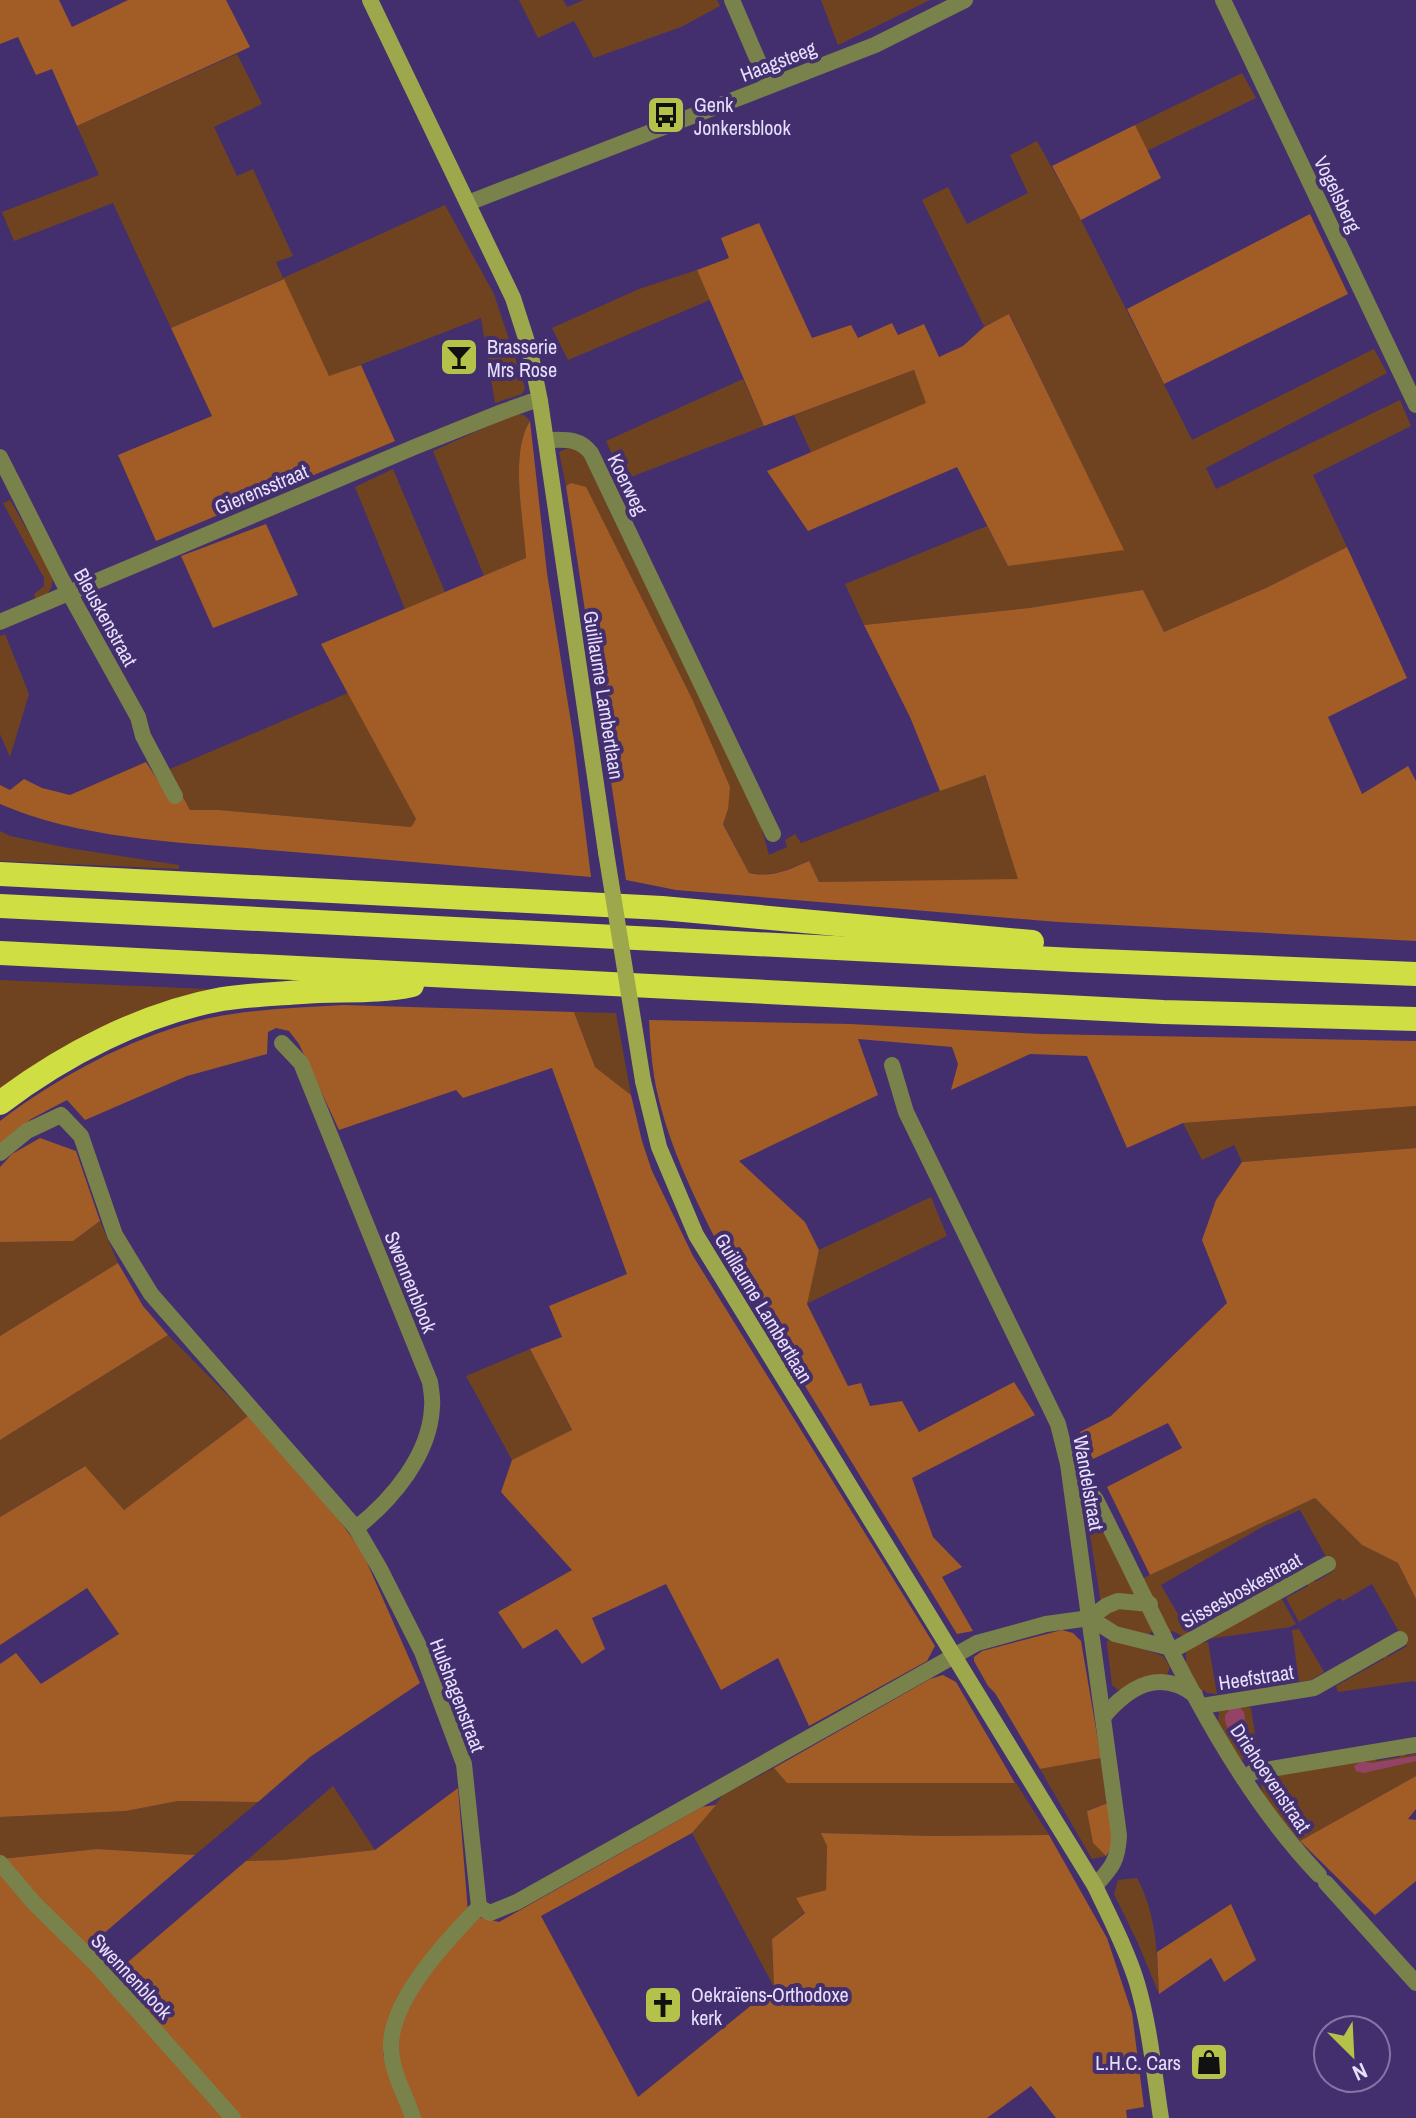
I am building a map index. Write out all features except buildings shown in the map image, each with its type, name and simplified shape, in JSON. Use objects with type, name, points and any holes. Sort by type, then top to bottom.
[{"type":"highway","points":[[0,874],[662,908],[1040,943],[1074,960]]},
{"type":"highway","points":[[0,906],[1074,960],[1416,974]]},
{"type":"highway","points":[[0,953],[1163,1012],[1416,1019]]},
{"type":"highway","points":[[0,1103],[63,1062],[120,1032],[172,1012],[222,999],[323,990],[396,989],[453,976]]},
{"type":"street","points":[[370,0],[513,298],[530,351],[546,440]]},
{"type":"street","points":[[732,0],[769,86]]},
{"type":"street","name":"Haagsteeg","points":[[468,203],[875,45],[965,0]]},
{"type":"street","name":"Vogelsberg","points":[[1223,0],[1416,405]]},
{"type":"street","name":"Gierensstraat","points":[[0,622],[417,446],[502,412],[540,401]]},
{"type":"street","name":"Koerweg","points":[[546,440],[572,440],[584,444],[591,453],[773,834]]},
{"type":"street","name":"Guillaume Lambertlaan","points":[[546,440],[606,852],[643,1081],[659,1147],[696,1235],[1095,1886],[1136,1981],[1146,2019],[1161,2118]]},
{"type":"street","name":"Bleuskenstraat","points":[[0,457],[138,717],[143,736],[175,796]]},
{"type":"street","name":"Swennenblook","points":[[282,1043],[301,1063],[430,1382],[432,1408],[425,1438],[403,1483],[378,1511],[356,1528]]},
{"type":"street","name":"Wandelstraat","points":[[892,1065],[906,1112],[1058,1424],[1068,1464],[1119,1835],[1115,1864],[1095,1886]]},
{"type":"street","name":"Hulshagenstraat","points":[[0,1153],[27,1131],[61,1115],[81,1136],[115,1235],[151,1294],[356,1528],[422,1652],[464,1764],[479,1907]]},
{"type":"street","name":"Driehoevenstraat","points":[[1068,1464],[1096,1500],[1172,1649],[1244,1779],[1287,1841],[1416,1983]]},
{"type":"street","name":"Sissesboskestraat","points":[[1172,1649],[1328,1564]]},
{"type":"street","points":[[413,2118],[395,2073],[390,2046],[399,2008],[448,1939],[479,1907],[490,1913],[517,1902],[977,1643],[1046,1624],[1090,1618],[1118,1601],[1150,1604]]},
{"type":"street","points":[[1090,1618],[1115,1634],[1172,1649]]},
{"type":"street","name":"Heefstraat","points":[[1200,1701],[1314,1688],[1400,1639]]},
{"type":"street","points":[[1104,1716],[1127,1693],[1151,1683],[1174,1683],[1200,1701]]},
{"type":"street","points":[[1244,1779],[1253,1772],[1416,1745]]},
{"type":"street","name":"Swennenblook","points":[[0,1863],[34,1903],[95,1963],[233,2118]]},
{"type":"shaded area","points":[[0,0],[59,0],[72,27],[128,0],[226,0],[250,47],[77,126],[52,69],[36,75],[18,37],[0,44]]},
{"type":"shaded area","points":[[519,0],[563,0],[567,7],[584,0],[717,0],[720,6],[681,27],[594,58],[574,21],[538,38]]},
{"type":"shaded area","points":[[821,0],[930,0],[838,45]]},
{"type":"shaded area","points":[[237,54],[262,104],[214,127],[237,176],[253,169],[293,256],[276,262],[283,278],[445,205],[494,294],[525,388],[522,394],[495,403],[481,318],[329,377],[283,279],[171,328],[113,203],[14,241],[2,212],[99,175],[77,126]]},
{"type":"shaded area","points":[[1242,73],[1256,98],[1147,151],[1135,125]]},
{"type":"shaded area","points":[[1135,125],[1161,178],[1081,220],[1052,166]]},
{"type":"shaded area","points":[[1037,141],[1081,220],[1192,440],[1374,349],[1387,373],[1206,468],[1216,489],[1400,400],[1411,426],[1313,475],[1347,547],[1266,588],[1164,632],[1143,590],[1029,608],[864,625],[845,584],[987,526],[1008,566],[1123,549],[1010,315],[984,326],[922,200],[948,187],[967,224],[1028,193],[1010,155]]},
{"type":"shaded area","points":[[1310,214],[1348,294],[1164,384],[1127,309]]},
{"type":"shaded area","points":[[759,223],[812,338],[851,325],[858,338],[892,323],[898,335],[924,324],[939,357],[963,346],[984,327],[1009,314],[1124,550],[1008,566],[957,467],[808,531],[767,471],[926,403],[914,370],[764,426],[697,270],[729,258],[721,238]]},
{"type":"shaded area","points":[[697,270],[710,300],[568,360],[552,328],[639,289]]},
{"type":"shaded area","points":[[284,279],[329,376],[361,365],[395,441],[156,541],[118,455],[212,416],[171,328]]},
{"type":"shaded area","points":[[914,370],[927,404],[811,452],[794,415]]},
{"type":"shaded area","points":[[743,379],[764,426],[623,480],[606,441]]},
{"type":"shaded area","points":[[515,414],[524,415],[530,421],[520,451],[519,469],[527,558],[484,576],[433,451]]},
{"type":"shaded area","points":[[530,421],[547,573],[574,741],[591,877],[132,838],[65,825],[0,804],[0,785],[10,790],[24,779],[42,788],[70,795],[146,762],[170,799],[182,795],[190,810],[411,827],[416,819],[321,644],[526,558],[519,469],[520,451]]},
{"type":"shaded area","points":[[570,447],[577,448],[583,455],[760,823],[769,855],[787,847],[785,840],[795,834],[801,843],[984,774],[1019,880],[819,882],[808,861],[773,873],[749,873],[723,823],[728,809],[571,483],[566,486],[559,452]]},
{"type":"shaded area","points":[[393,469],[445,592],[405,609],[355,487]]},
{"type":"shaded area","points":[[571,483],[586,487],[693,701],[730,787],[723,824],[749,873],[773,874],[809,861],[819,882],[1018,879],[985,775],[940,791],[910,717],[864,625],[1029,608],[1143,590],[1164,632],[1266,588],[1347,547],[1407,678],[1328,717],[1362,794],[1408,766],[1416,781],[1416,941],[1058,922],[676,890],[626,880],[566,486]]},
{"type":"shaded area","points":[[10,500],[52,573],[50,590],[36,601],[34,594],[44,586],[44,578],[3,503]]},
{"type":"shaded area","points":[[266,524],[298,595],[213,628],[181,556]]},
{"type":"shaded area","points":[[5,634],[29,694],[10,757],[0,734],[0,636]]},
{"type":"shaded area","points":[[348,693],[416,819],[411,827],[190,810],[170,769]]},
{"type":"shaded area","points":[[0,831],[10,836],[68,848],[179,865],[179,869],[0,861]]},
{"type":"shaded area","points":[[0,980],[230,990],[0,1088]]},
{"type":"shaded area","points":[[344,1005],[574,1012],[595,1067],[631,1095],[652,1171],[693,1256],[935,1646],[927,1661],[809,1726],[778,1658],[721,1690],[666,1584],[592,1618],[605,1649],[582,1664],[557,1629],[523,1649],[498,1612],[572,1570],[501,1492],[512,1460],[572,1430],[530,1349],[562,1337],[549,1306],[627,1274],[552,1068],[463,1098],[456,1090],[339,1130],[299,1044],[289,1031],[276,1028],[268,1032],[267,1054],[187,1076],[85,1120],[67,1100],[31,1119],[0,1145],[0,1121],[69,1075],[144,1038],[197,1021],[233,1014]]},
{"type":"shaded area","points":[[574,1012],[616,1013],[631,1095],[595,1067]]},
{"type":"shaded area","points":[[649,1020],[850,1024],[1041,1034],[1416,1041],[1416,1106],[1183,1123],[1127,1148],[1087,1056],[1030,1054],[951,1090],[958,1064],[952,1047],[858,1039],[878,1095],[739,1161],[805,1222],[819,1250],[807,1304],[848,1386],[861,1383],[870,1406],[902,1401],[919,1432],[1014,1382],[1035,1415],[912,1478],[933,1537],[962,1567],[942,1577],[973,1631],[957,1634],[718,1244],[664,1120],[654,1076]]},
{"type":"shaded area","points":[[1416,1106],[1416,1148],[1242,1162],[1234,1145],[1202,1160],[1183,1123]]},
{"type":"shaded area","points":[[40,1138],[76,1151],[100,1221],[73,1241],[0,1242],[0,1167],[12,1154]]},
{"type":"shaded area","points":[[1416,1148],[1416,1599],[1398,1563],[1362,1545],[1315,1498],[1150,1575],[1107,1487],[1182,1448],[1168,1423],[1093,1459],[1080,1432],[1111,1416],[1227,1303],[1202,1240],[1216,1200],[1242,1162]]},
{"type":"shaded area","points":[[931,1197],[947,1236],[806,1304],[819,1250]]},
{"type":"shaded area","points":[[100,1221],[118,1263],[0,1336],[0,1242],[73,1241]]},
{"type":"shaded area","points":[[118,1263],[143,1306],[168,1335],[0,1440],[0,1336]]},
{"type":"shaded area","points":[[168,1335],[248,1416],[124,1510],[84,1466],[0,1517],[0,1440]]},
{"type":"shaded area","points":[[530,1349],[572,1431],[512,1460],[466,1376]]},
{"type":"shaded area","points":[[248,1416],[322,1498],[361,1549],[420,1683],[310,1757],[258,1802],[178,1801],[126,1811],[0,1817],[0,1664],[16,1653],[41,1684],[119,1634],[87,1588],[0,1645],[0,1517],[85,1466],[124,1510]]},
{"type":"shaded area","points":[[1083,1492],[1139,1595],[1101,1603]]},
{"type":"shaded area","points":[[1315,1498],[1362,1545],[1398,1563],[1416,1599],[1416,1683],[1338,1692],[1336,1686],[1384,1659],[1382,1655],[1385,1653],[1388,1657],[1407,1646],[1372,1584],[1299,1622],[1286,1598],[1308,1586],[1306,1582],[1313,1578],[1315,1582],[1334,1571],[1300,1510],[1264,1526],[1161,1585],[1189,1633],[1182,1636],[1169,1632],[1141,1579]]},
{"type":"shaded area","points":[[1280,1596],[1296,1624],[1208,1639]]},
{"type":"shaded area","points":[[1112,1608],[1143,1611],[1154,1629],[1147,1636],[1114,1630],[1104,1619]]},
{"type":"shaded area","points":[[1299,1629],[1324,1672],[1311,1680],[1299,1682],[1292,1630]]},
{"type":"shaded area","points":[[1062,1630],[1073,1633],[1081,1641],[1101,1758],[1040,1769],[988,1686],[974,1657],[982,1651]]},
{"type":"shaded area","points":[[1114,1639],[1163,1656],[1170,1667],[1167,1675],[1118,1690],[1112,1685],[1107,1645],[1107,1641]]},
{"type":"shaded area","points":[[1208,1642],[1217,1694],[1201,1692],[1186,1664],[1186,1651],[1196,1644]]},
{"type":"shaded area","points":[[943,1675],[956,1682],[1015,1783],[787,1783],[774,1768],[930,1679]]},
{"type":"shaded area","points":[[1240,1704],[1251,1708],[1259,1760],[1238,1759],[1218,1724],[1219,1712],[1224,1707]]},
{"type":"shaded area","points":[[1232,1707],[1239,1707],[1244,1712],[1248,1741],[1243,1746],[1238,1746],[1226,1723],[1225,1715]]},
{"type":"shaded area","points":[[1405,1752],[1406,1756],[1416,1754],[1416,1776],[1300,1841],[1272,1810],[1262,1791],[1263,1775],[1375,1756],[1376,1761],[1400,1757],[1400,1753]]},
{"type":"shaded area","points":[[1416,1756],[1416,1761],[1364,1773],[1356,1771],[1354,1766],[1362,1761],[1371,1763]]},
{"type":"shaded area","points":[[1101,1758],[1108,1803],[1088,1810],[1093,1843],[1106,1856],[1092,1859],[1040,1769]]},
{"type":"shaded area","points":[[774,1768],[787,1783],[1016,1783],[1049,1835],[822,1833],[827,1846],[826,1890],[797,1898],[805,1912],[772,1939],[774,1987],[692,1833],[723,1795]]},
{"type":"shaded area","points":[[1416,1776],[1416,1809],[1408,1819],[1416,1820],[1416,1881],[1375,1915],[1300,1841]]},
{"type":"shaded area","points":[[333,1786],[375,1850],[246,1861]]},
{"type":"shaded area","points":[[458,1788],[468,1912],[391,2021],[383,2054],[405,2118],[0,2118],[0,1859],[97,1849],[195,1855],[88,1947],[115,1973],[246,1861],[375,1850]]},
{"type":"shaded area","points":[[178,1801],[258,1802],[195,1855],[97,1849],[0,1859],[0,1817],[126,1811]]},
{"type":"shaded area","points":[[1108,1803],[1112,1838],[1106,1856],[1093,1843],[1087,1811]]},
{"type":"shaded area","points":[[716,1805],[692,1833],[541,1916],[638,2097],[774,1987],[772,1939],[805,1913],[796,1898],[826,1890],[827,1846],[821,1833],[1049,1835],[1107,1938],[1132,2013],[1144,2107],[1126,2110],[1127,2118],[1056,2118],[1031,2086],[987,2118],[420,2118],[398,2066],[400,2030],[416,1995],[478,1917],[499,1922],[702,1807]]},
{"type":"shaded area","points":[[1137,1878],[1152,1920],[1159,1994],[1114,1894],[1118,1880]]},
{"type":"shaded area","points":[[1231,1904],[1256,1960],[1224,1982],[1211,1958],[1159,1994],[1157,1952]]},
{"type":"place","name":"Genk Jonkersblook","points":[[666,115]]},
{"type":"place","name":"Brasserie Mrs Rose","points":[[459,357]]},
{"type":"place","name":"Oekraïens-Orthodoxe kerk","points":[[663,2005]]},
{"type":"place","name":"L.H.C. Cars","points":[[1209,2062]]}]
